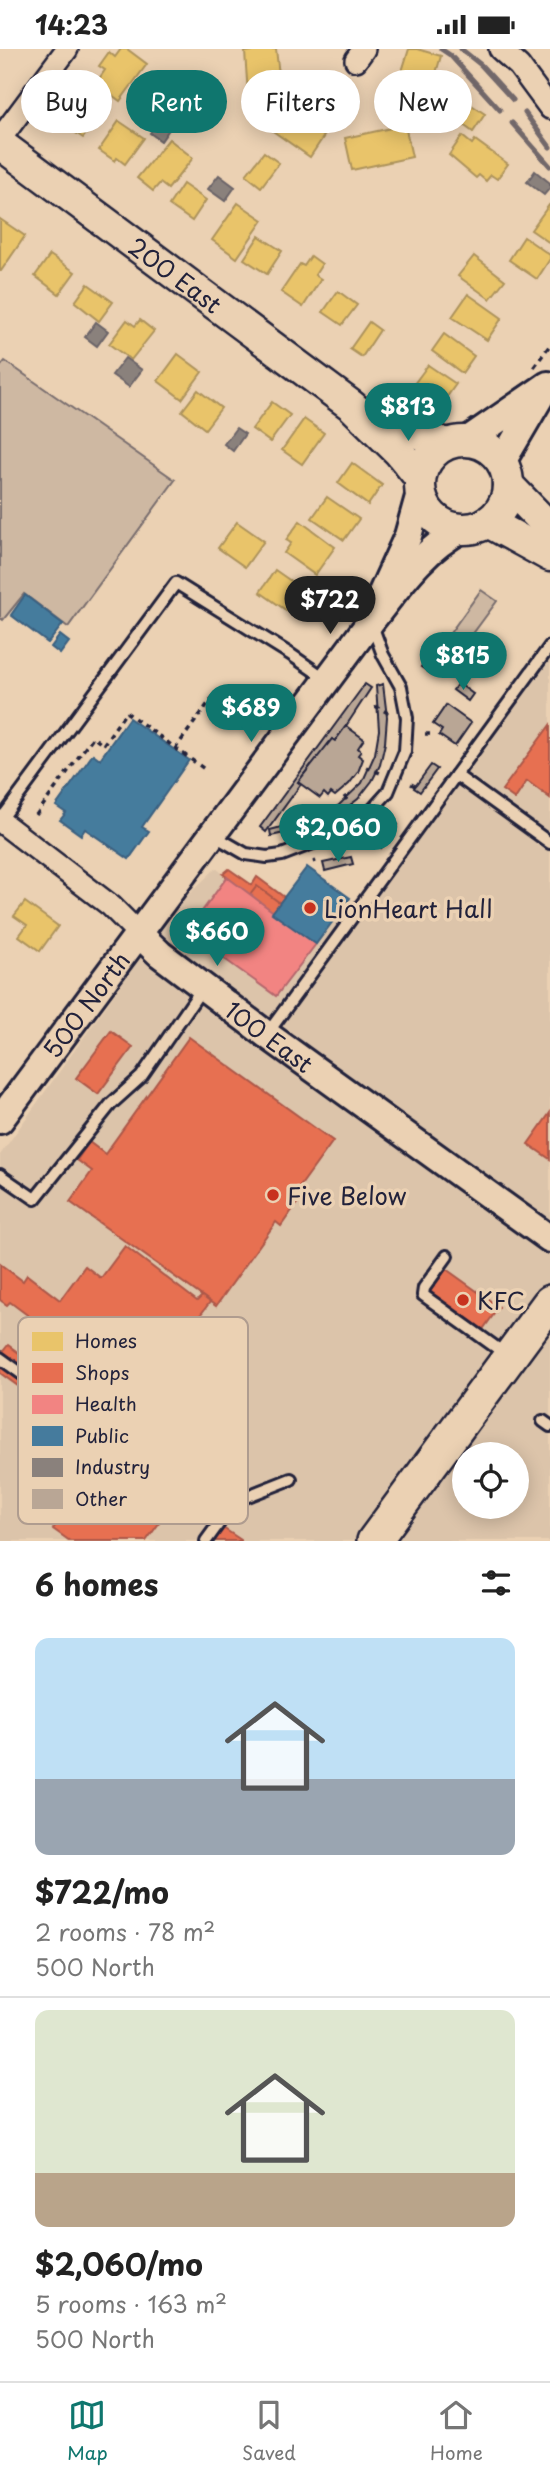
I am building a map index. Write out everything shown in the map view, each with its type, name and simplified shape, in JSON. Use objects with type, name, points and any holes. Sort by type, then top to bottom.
[{"type":"main road","name":"200 East","points":[[0,144],[352,406],[399,452],[420,486]]},
{"type":"main road","name":"200 East","points":[[352,406],[457,442]]},
{"type":"main road","points":[[550,528],[505,474],[488,447],[457,442],[433,453],[424,464],[420,486],[425,507],[434,518],[446,526],[475,526],[550,556]]},
{"type":"main road","points":[[475,526],[499,512],[506,499],[505,474]]},
{"type":"main road","points":[[374,1541],[550,1303]]},
{"type":"street","points":[[0,139],[67,49]]},
{"type":"street","points":[[500,49],[519,67],[550,108]]},
{"type":"street","points":[[457,442],[549,384]]},
{"type":"street","points":[[505,474],[549,384]]},
{"type":"street","name":"500 North","points":[[371,621],[408,536],[420,486]]},
{"type":"street","name":"500 North","points":[[0,1120],[371,621],[427,553],[443,539],[475,526]]},
{"type":"street","name":"100 East","points":[[0,821],[111,906],[160,954],[267,1035],[550,1239]]},
{"type":"lane","points":[[0,821],[176,583],[326,679]]},
{"type":"lane","points":[[213,835],[246,854],[267,857],[282,855],[349,829],[388,792],[405,751],[408,719],[401,687],[383,655],[371,621]]},
{"type":"lane","points":[[267,1035],[550,646]]},
{"type":"lane","points":[[456,775],[550,842]]},
{"type":"lane","points":[[0,1175],[35,1199],[111,1104],[141,1077],[204,987]]},
{"type":"lane","points":[[446,1256],[424,1288],[423,1295],[510,1357]]},
{"type":"lane","points":[[0,1358],[18,1371]]},
{"type":"lane","points":[[248,1496],[291,1479]]},
{"type":"lane","points":[[206,1541],[218,1524]]},
{"type":"path","points":[[176,748],[213,697]]},
{"type":"path","points":[[375,706],[392,715]]},
{"type":"path","points":[[36,815],[93,737],[103,745],[126,712],[207,771]]},
{"type":"path","points":[[425,734],[432,734]]},
{"type":"path","points":[[366,767],[380,773]]},
{"type":"path","points":[[411,784],[417,787]]},
{"type":"path","points":[[344,796],[353,807]]},
{"type":"path","points":[[302,820],[307,834]]},
{"type":"path","points":[[376,834],[380,839]]},
{"type":"shaded area","points":[[5,361],[175,480],[68,627],[24,594],[3,620],[0,618],[0,367]]},
{"type":"shaded area","points":[[481,590],[497,601],[463,647],[448,636]]},
{"type":"shaded area","points":[[550,637],[550,1541],[0,1541],[0,1155],[178,905],[216,868],[272,913],[307,867],[356,903]]},
{"type":"building: Homes","points":[[121,49],[127,49],[147,64],[143,70],[126,70],[126,93],[120,101],[112,95],[112,70],[99,66],[109,52],[115,57]]},
{"type":"building: Homes","points":[[251,49],[276,49],[278,70],[246,70],[245,52],[252,51]]},
{"type":"building: Homes","points":[[409,49],[441,56],[437,70],[402,70]]},
{"type":"building: Homes","points":[[472,105],[485,114],[472,131]]},
{"type":"building: Homes","points":[[119,121],[126,126],[126,133],[137,133],[144,138],[125,164],[99,150]]},
{"type":"building: Homes","points":[[374,132],[407,133],[412,157],[352,170],[345,138]]},
{"type":"building: Homes","points":[[276,133],[320,133],[324,136],[310,157]]},
{"type":"building: Homes","points":[[462,136],[472,144],[475,140],[508,164],[497,179],[491,175],[486,181],[479,175],[476,178],[449,155]]},
{"type":"building: Homes","points":[[169,139],[193,158],[168,189],[160,183],[153,191],[137,178]]},
{"type":"building: Homes","points":[[264,152],[279,163],[261,187],[246,175]]},
{"type":"building: Homes","points":[[183,184],[206,200],[192,221],[169,205]]},
{"type":"building: Homes","points":[[238,203],[263,220],[237,258],[212,240]]},
{"type":"building: Homes","points":[[550,206],[550,243],[531,230]]},
{"type":"building: Homes","points":[[0,219],[25,236],[1,271],[0,271]]},
{"type":"building: Homes","points":[[259,236],[282,251],[267,274],[244,259]]},
{"type":"building: Homes","points":[[524,237],[550,255],[537,279],[509,260]]},
{"type":"building: Homes","points":[[50,255],[75,272],[59,294],[35,276]]},
{"type":"building: Homes","points":[[311,256],[322,264],[315,275],[321,279],[303,307],[281,292],[300,264],[304,266]]},
{"type":"building: Homes","points":[[474,256],[505,280],[490,299],[458,276]]},
{"type":"building: Homes","points":[[88,284],[113,302],[99,321],[75,302]]},
{"type":"building: Homes","points":[[338,291],[357,305],[342,325],[323,312]]},
{"type":"building: Homes","points":[[468,294],[502,318],[487,340],[452,317]]},
{"type":"building: Homes","points":[[127,320],[135,326],[140,320],[154,331],[131,360],[109,344]]},
{"type":"building: Homes","points":[[369,322],[380,330],[362,357],[350,349]]},
{"type":"building: Homes","points":[[444,334],[474,356],[462,373],[432,351]]},
{"type":"building: Homes","points":[[178,354],[202,372],[182,399],[158,381]]},
{"type":"building: Homes","points":[[428,365],[456,384],[439,408],[411,388]]},
{"type":"building: Homes","points":[[198,390],[221,408],[205,429],[182,411]]},
{"type":"building: Homes","points":[[272,402],[290,415],[270,442],[252,429]]},
{"type":"building: Homes","points":[[304,419],[324,433],[302,464],[282,450]]},
{"type":"building: Homes","points":[[352,463],[382,485],[368,505],[338,483]]},
{"type":"building: Homes","points":[[327,497],[359,519],[344,540],[312,518]]},
{"type":"building: Homes","points":[[300,521],[335,547],[315,575],[284,553],[291,543],[286,540]]},
{"type":"building: Homes","points":[[237,522],[264,541],[245,567],[218,548]]},
{"type":"building: Homes","points":[[275,570],[305,591],[290,613],[260,592]]},
{"type":"building: Homes","points":[[25,902],[58,926],[40,951],[19,936],[27,925],[14,916]]},
{"type":"building: Shops","points":[[550,725],[550,798],[527,781],[515,799],[502,790]]},
{"type":"building: Shops","points":[[229,869],[252,885],[257,877],[284,897],[272,913],[223,874]]},
{"type":"building: Shops","points":[[257,886],[280,903],[272,913],[250,895]]},
{"type":"building: Shops","points":[[111,1031],[133,1047],[98,1094],[76,1078]]},
{"type":"building: Shops","points":[[189,1037],[333,1141],[299,1188],[305,1192],[281,1226],[276,1222],[216,1306],[70,1202],[92,1171],[77,1160],[89,1142],[105,1154]]},
{"type":"building: Shops","points":[[550,1113],[550,1159],[528,1144]]},
{"type":"building: Shops","points":[[125,1246],[197,1301],[202,1296],[210,1302],[199,1317],[30,1317],[10,1302],[7,1305],[0,1300],[0,1264],[23,1281],[27,1275],[60,1300],[85,1266],[101,1278]]},
{"type":"building: Shops","name":"KFC","points":[[446,1269],[499,1307],[481,1332],[428,1293]]},
{"type":"building: Shops","points":[[8,1345],[18,1352],[18,1386],[0,1373],[0,1355]]},
{"type":"building: Shops","points":[[57,1524],[158,1524],[146,1541],[70,1541],[53,1529]]},
{"type":"building: Shops","points":[[223,1528],[241,1540],[241,1541],[214,1541]]},
{"type":"building: Health","points":[[227,877],[316,944],[276,996],[187,932]]},
{"type":"building: Public","points":[[25,595],[63,624],[48,643],[11,615]]},
{"type":"building: Public","points":[[60,635],[69,642],[60,654],[51,647]]},
{"type":"building: Public","points":[[129,718],[189,760],[142,827],[149,831],[129,859],[85,829],[81,835],[60,820],[66,813],[56,806],[93,754],[100,759]]},
{"type":"building: Public","name":"LionHeart Hall","points":[[307,867],[350,898],[316,944],[272,913]]},
{"type":"building: Industry","points":[[150,133],[167,133],[161,141]]},
{"type":"building: Industry","points":[[535,171],[550,183],[550,188],[544,195],[527,182]]},
{"type":"building: Industry","points":[[219,175],[235,187],[225,201],[208,189]]},
{"type":"building: Industry","points":[[96,322],[108,331],[97,346],[85,337]]},
{"type":"building: Industry","points":[[125,358],[142,370],[129,387],[112,375]]},
{"type":"building: Industry","points":[[236,428],[245,434],[233,451],[224,444]]},
{"type":"building: Other","points":[[426,659],[441,670],[436,677],[421,667]]},
{"type":"building: Other","points":[[458,683],[473,694],[468,701],[453,690]]},
{"type":"building: Other","points":[[365,684],[371,688],[346,726],[335,741],[332,739],[298,782],[301,784],[266,832],[260,827]]},
{"type":"building: Other","points":[[383,684],[387,717],[385,743],[380,765],[372,781],[358,799],[340,813],[315,826],[271,836],[270,830],[320,817],[339,805],[362,783],[375,754],[379,730],[376,686]]},
{"type":"building: Other","points":[[446,705],[471,723],[455,746],[439,735],[442,730],[433,724]]},
{"type":"building: Other","points":[[346,726],[364,739],[358,748],[361,751],[358,755],[363,759],[349,784],[335,796],[331,793],[328,797],[324,793],[320,798],[298,782],[332,739],[335,741]]},
{"type":"building: Other","points":[[431,765],[437,769],[420,792],[414,788]]},
{"type":"building: Other","points":[[392,820],[398,825],[381,848],[375,843]]},
{"type":"building: Other","points":[[351,857],[353,864],[325,871],[323,863]]},
{"type":"waterway","points":[[441,49],[450,55],[500,110]]},
{"type":"waterway","points":[[461,49],[481,65],[513,100]]},
{"type":"waterway","points":[[525,113],[550,147]]},
{"type":"waterway","points":[[512,123],[550,166]]},
{"type":"place","name":"LionHeart Hall","points":[[310,908]]},
{"type":"place","name":"Five Below","points":[[273,1195]]},
{"type":"place","name":"KFC","points":[[463,1300]]}]
